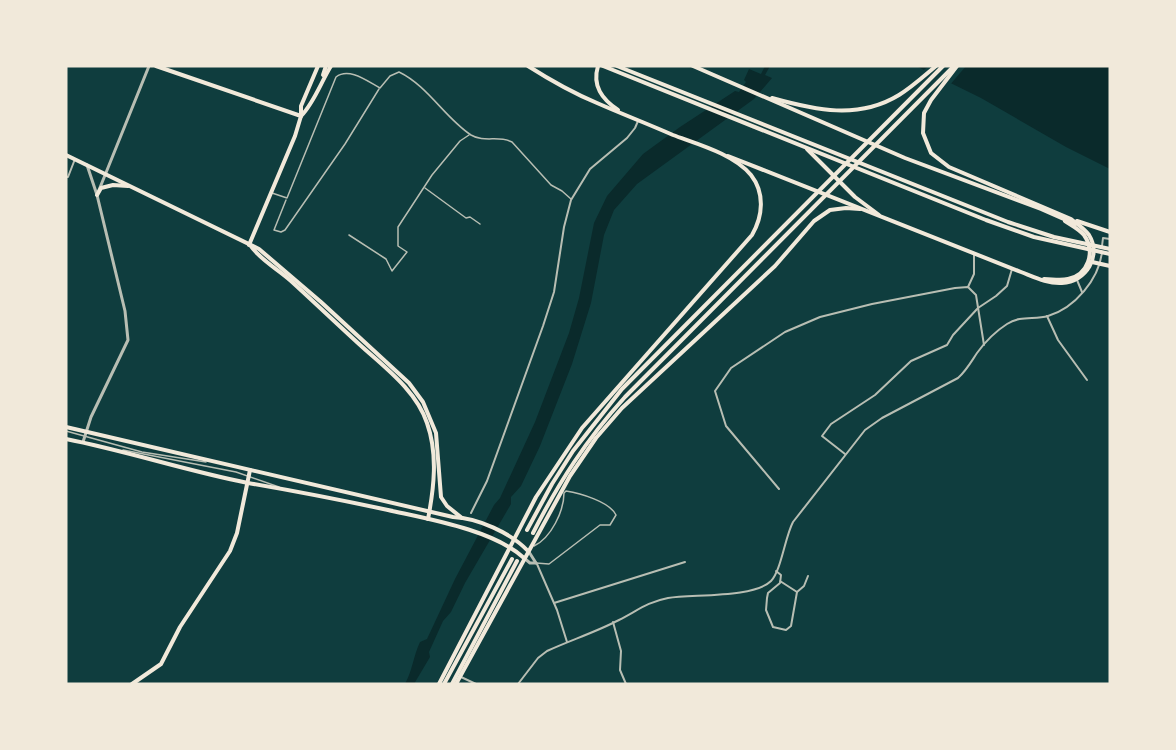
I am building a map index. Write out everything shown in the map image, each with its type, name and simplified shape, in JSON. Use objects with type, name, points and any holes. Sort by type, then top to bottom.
[{"type":"main road","points":[[156,66],[301,117]]},
{"type":"main road","points":[[249,244],[301,117],[301,106],[318,66]]},
{"type":"main road","points":[[301,117],[308,110],[326,66]]},
{"type":"main road","points":[[320,84],[331,66]]},
{"type":"main road","points":[[528,66],[562,87],[649,125],[1049,282],[1063,283],[1077,280],[1092,262],[1093,244],[1083,228],[1071,219]]},
{"type":"main road","points":[[598,66],[596,84],[602,97],[626,115]]},
{"type":"main road","points":[[604,66],[986,220],[1034,237],[1071,246],[1109,251]]},
{"type":"main road","points":[[617,66],[1008,222],[1109,251]]},
{"type":"main road","points":[[693,66],[905,158],[1083,228]]},
{"type":"main road","points":[[782,103],[828,111],[854,110],[887,101],[901,94],[936,66]]},
{"type":"main road","points":[[527,530],[558,473],[604,409],[943,66]]},
{"type":"main road","points":[[955,66],[924,113],[922,123],[926,143],[931,153],[949,167],[1071,219],[1110,232]]},
{"type":"main road","points":[[532,533],[571,464],[625,397],[955,66]]},
{"type":"main road","points":[[806,147],[855,197],[885,219]]},
{"type":"main road","points":[[66,155],[259,249],[290,274],[394,369],[417,393],[427,410],[436,433],[441,497],[447,506],[462,518]]},
{"type":"main road","points":[[439,684],[536,497],[582,428],[756,228],[761,209],[759,190],[746,170],[724,155]]},
{"type":"main road","points":[[97,195],[101,188],[113,185],[132,186]]},
{"type":"main road","points":[[454,684],[461,677],[570,476],[596,438],[622,408],[757,284],[814,221],[824,213],[838,209],[862,210]]},
{"type":"main road","points":[[1036,278],[1070,279],[1081,273],[1089,261],[1090,250],[1083,234],[1057,216]]},
{"type":"main road","points":[[249,244],[255,253],[279,270],[393,375],[416,400],[427,421],[433,449],[434,490],[428,519]]},
{"type":"main road","points":[[1092,262],[1110,266]]},
{"type":"main road","points":[[66,429],[462,518],[514,538],[529,549]]},
{"type":"main road","points":[[66,439],[248,483],[428,519],[500,542],[524,558]]},
{"type":"main road","points":[[132,684],[162,664],[180,627],[230,551],[237,533],[250,470]]},
{"type":"main road","points":[[444,684],[512,559]]},
{"type":"main road","points":[[454,684],[517,561]]},
{"type":"street","points":[[97,195],[149,66]]},
{"type":"street","points":[[471,513],[487,481],[554,292],[564,228],[572,200],[590,169],[627,138],[639,120]]},
{"type":"street","points":[[66,177],[75,159]]},
{"type":"street","points":[[83,442],[85,433],[128,340],[125,311],[97,195],[87,165]]},
{"type":"street","points":[[518,684],[542,654],[613,622],[642,606],[686,596],[740,592],[759,588],[770,582],[793,522],[860,435],[876,422],[962,375],[984,345],[1012,321],[1047,316],[1062,309],[1093,279],[1100,264],[1103,238],[1110,239]]},
{"type":"street","points":[[968,287],[975,274],[974,254]]},
{"type":"street","points":[[845,454],[822,436],[831,424],[875,396],[911,361],[934,353],[947,345],[953,335],[978,308],[1007,286],[1012,269]]},
{"type":"street","points":[[1077,280],[1082,292]]},
{"type":"street","points":[[968,287],[976,295],[984,345]]},
{"type":"street","points":[[779,489],[726,426],[715,391],[731,368],[785,332],[832,313],[926,293],[968,287]]},
{"type":"street","points":[[1047,316],[1058,340],[1087,380]]},
{"type":"street","points":[[529,549],[554,603],[567,642]]},
{"type":"street","points":[[524,558],[530,563],[536,563]]},
{"type":"street","points":[[554,603],[685,562]]},
{"type":"street","points":[[776,571],[781,575],[780,581],[768,593],[766,610],[773,627],[789,628],[797,592],[804,586],[808,576]]},
{"type":"street","points":[[780,581],[797,592]]},
{"type":"street","points":[[613,622],[621,651],[620,670],[626,684]]},
{"type":"street","points":[[461,677],[476,684]]},
{"type":"lane","points":[[380,88],[349,72],[336,77],[274,230],[285,230],[345,144],[380,88],[394,73],[404,75],[470,134],[484,139],[504,139],[512,142],[551,185],[572,200]]},
{"type":"lane","points":[[349,235],[386,259],[392,271],[407,252],[398,246],[398,227],[432,175],[460,141],[470,134]]},
{"type":"lane","points":[[424,188],[466,218],[470,217],[480,224]]},
{"type":"lane","points":[[271,192],[287,198]]},
{"type":"lane","points":[[102,447],[204,465],[249,476],[282,488]]},
{"type":"lane","points":[[529,549],[546,537],[564,505],[566,491],[587,496],[614,510],[616,515],[610,525],[600,525],[549,564],[536,563]]},
{"type":"water","points":[[765,66],[770,66],[765,75],[772,78],[754,99],[637,184],[614,210],[604,235],[591,303],[572,364],[540,446],[521,486],[511,497],[511,504],[465,583],[451,612],[443,621],[429,652],[430,657],[414,684],[405,684],[420,642],[427,639],[455,579],[494,505],[500,498],[535,422],[569,333],[579,298],[594,223],[607,196],[643,154],[735,91],[739,92],[746,82],[744,80],[749,69],[761,74]]},
{"type":"water","points":[[916,66],[1110,66],[1110,169],[1066,147],[981,98]]},
{"type":"pier","points":[[929,66],[966,66],[949,86],[921,72]]}]
